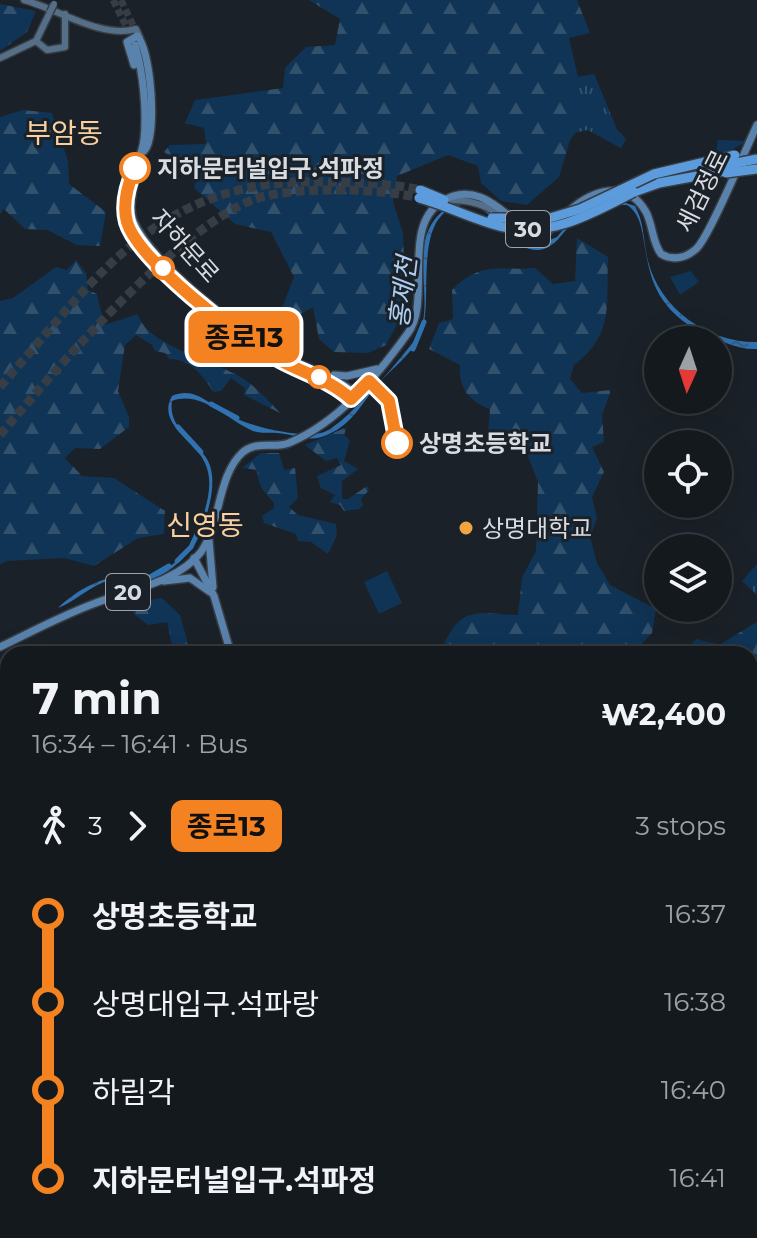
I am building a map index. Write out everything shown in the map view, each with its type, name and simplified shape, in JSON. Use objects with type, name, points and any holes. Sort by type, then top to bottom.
[{"type":"highway","points":[[492,218],[550,218],[580,209],[654,174],[735,155],[745,149]]},
{"type":"highway","name":"30","points":[[633,190],[573,222],[537,229],[504,227],[420,194],[492,218],[528,224],[552,222],[658,180],[757,164]]},
{"type":"highway","name":"30","points":[[658,180],[757,164]]},
{"type":"main road","name":"자하문로","points":[[136,39],[134,58],[144,134],[126,208],[128,225],[187,294],[248,341],[278,360],[354,396]]},
{"type":"main road","name":"자하문로","points":[[136,39],[147,117],[144,151],[131,208],[133,219],[150,245],[192,289],[282,355],[325,374],[354,396]]},
{"type":"main road","name":"세검정로","points":[[194,558],[204,547],[241,455],[256,446],[293,441],[340,411],[369,381],[412,327],[422,233],[430,213],[446,200],[468,195],[483,198],[531,234],[541,236],[585,197],[609,190],[625,193],[644,210],[661,254],[671,258],[686,255],[704,239],[757,125]]},
{"type":"main road","points":[[325,374],[341,377],[379,369]]},
{"type":"main road","points":[[362,373],[369,381]]},
{"type":"main road","points":[[334,384],[341,398],[340,411]]},
{"type":"main road","points":[[211,526],[208,557],[214,596],[229,646]]},
{"type":"main road","points":[[194,558],[214,596]]},
{"type":"main road","name":"20","points":[[2,646],[92,604],[151,584],[194,558]]},
{"type":"main road","points":[[151,584],[184,576],[206,587],[214,596]]},
{"type":"street","points":[[24,0],[136,39]]},
{"type":"street","points":[[0,58],[36,41],[54,2]]},
{"type":"street","points":[[36,41],[47,50],[65,47],[65,14]]},
{"type":"street","points":[[113,29],[136,39]]},
{"type":"green space","points":[[309,0],[577,0],[590,33],[569,38],[578,77],[594,74],[617,130],[626,139],[621,148],[588,130],[578,129],[570,140],[559,177],[527,205],[501,201],[481,183],[478,166],[448,155],[397,176],[393,202],[403,233],[405,283],[402,315],[386,345],[368,353],[334,352],[319,339],[313,307],[299,315],[295,327],[279,316],[294,277],[271,232],[235,224],[194,188],[198,175],[164,152],[170,145],[206,144],[204,128],[185,123],[195,100],[283,88],[285,68],[306,47],[335,45],[340,19]]},
{"type":"green space","points":[[0,4],[36,11],[27,32],[0,51]]},
{"type":"green space","points":[[594,74],[617,130],[626,139],[621,148],[588,130],[574,133],[564,129],[578,77]]},
{"type":"green space","points":[[23,110],[52,113],[68,161],[69,184],[106,212],[100,246],[77,245],[47,230],[25,229],[4,209],[0,214],[0,117]]},
{"type":"green space","points":[[718,140],[748,141],[715,158]]},
{"type":"green space","points":[[577,238],[608,257],[606,317],[602,330],[587,354],[574,365],[570,379],[582,393],[611,390],[602,415],[604,442],[592,447],[604,472],[592,497],[597,518],[590,537],[597,563],[610,585],[644,603],[644,622],[654,622],[652,633],[640,646],[443,646],[455,626],[470,615],[518,615],[522,578],[536,551],[538,482],[524,446],[488,433],[490,409],[466,393],[460,365],[429,349],[439,323],[453,319],[452,290],[472,275],[490,269],[535,268],[553,284],[575,281]]},
{"type":"green space","points":[[76,260],[86,273],[88,290],[97,294],[104,325],[138,314],[152,334],[243,379],[280,413],[244,395],[245,388],[231,378],[221,391],[214,392],[190,365],[169,359],[165,353],[155,351],[152,345],[136,335],[125,345],[118,391],[129,417],[129,427],[100,449],[75,448],[65,458],[82,476],[114,478],[165,511],[164,534],[138,538],[94,566],[64,558],[6,561],[0,565],[0,301],[13,298],[56,267],[67,270]]},
{"type":"green space","points":[[691,271],[699,282],[680,295],[670,277]]},
{"type":"green space","points":[[347,427],[344,435],[350,440],[344,461],[358,469],[342,481],[342,499],[348,499],[367,486],[369,490],[361,499],[363,505],[360,509],[344,511],[340,505],[330,502],[335,495],[321,488],[317,476],[341,465],[337,458],[326,461],[305,445]]},
{"type":"green space","points":[[261,453],[279,453],[284,470],[295,468],[298,498],[289,507],[298,515],[336,524],[337,535],[328,554],[311,542],[298,541],[296,534],[264,523],[262,516],[274,508],[274,503],[262,488],[257,470],[242,468]]},
{"type":"green space","points":[[757,564],[757,595],[742,581]]},
{"type":"green space","points":[[387,571],[402,603],[379,614],[364,582]]},
{"type":"green space","points":[[162,598],[180,615],[189,646],[172,646],[167,622],[148,625],[134,614],[130,603]]},
{"type":"green space","points":[[757,622],[757,646],[690,646],[696,639],[719,645]]},
{"type":"water","points":[[617,200],[635,206],[641,220],[654,278],[675,308],[699,326],[692,326],[679,317],[663,300],[653,281],[648,262],[641,228],[636,215],[627,205],[605,208],[583,217],[553,244],[539,250],[517,243],[481,209],[470,205],[457,206],[444,213],[430,241],[425,313],[420,336],[351,418],[329,434],[309,438],[253,431],[204,403],[183,399],[172,401],[177,425],[205,456],[211,471],[211,497],[198,537],[182,559],[160,575],[142,582],[110,580],[58,608],[97,582],[115,578],[141,579],[161,572],[179,559],[197,533],[209,493],[208,470],[200,455],[173,424],[168,406],[172,396],[180,393],[194,395],[259,427],[299,434],[321,433],[358,405],[420,333],[424,316],[424,245],[429,229],[439,214],[456,202],[487,208],[523,241],[536,246],[557,237],[571,220]]},
{"type":"water","points":[[732,339],[757,342],[757,349],[732,345]]},
{"type":"waterway","name":"홍제천","points":[[413,349],[424,322]]},
{"type":"waterway","name":"홍제천","points":[[211,404],[237,418]]},
{"type":"waterway","name":"홍제천","points":[[178,427],[201,452]]},
{"type":"waterway","name":"홍제천","points":[[177,561],[191,547],[199,530]]},
{"type":"waterway","name":"홍제천","points":[[150,577],[169,566]]},
{"type":"waterway","points":[[111,578],[140,580]]},
{"type":"tunnel","points":[[113,0],[130,34]]},
{"type":"tunnel","points":[[121,0],[137,34]]},
{"type":"tunnel","points":[[0,387],[104,270],[139,239],[178,214],[221,195],[271,184],[364,183],[420,190]]},
{"type":"tunnel","points":[[0,435],[119,303],[191,238],[224,214],[255,199],[313,190],[360,190],[419,198]]},
{"type":"bus line","name":"종로13","points":[[135,168],[126,201],[128,225],[187,294],[257,347],[278,360],[334,384],[351,399],[369,381],[389,401],[397,443]]},
{"type":"place","name":"지하문터널입구.석파정","points":[[135,168]]},
{"type":"place","name":"상명초등학교","points":[[397,443]]},
{"type":"place","name":"상명대학교","points":[[466,528]]},
{"type":"district","name":"부암동","points":[[64,133]]},
{"type":"district","name":"신영동","points":[[205,525]]}]
